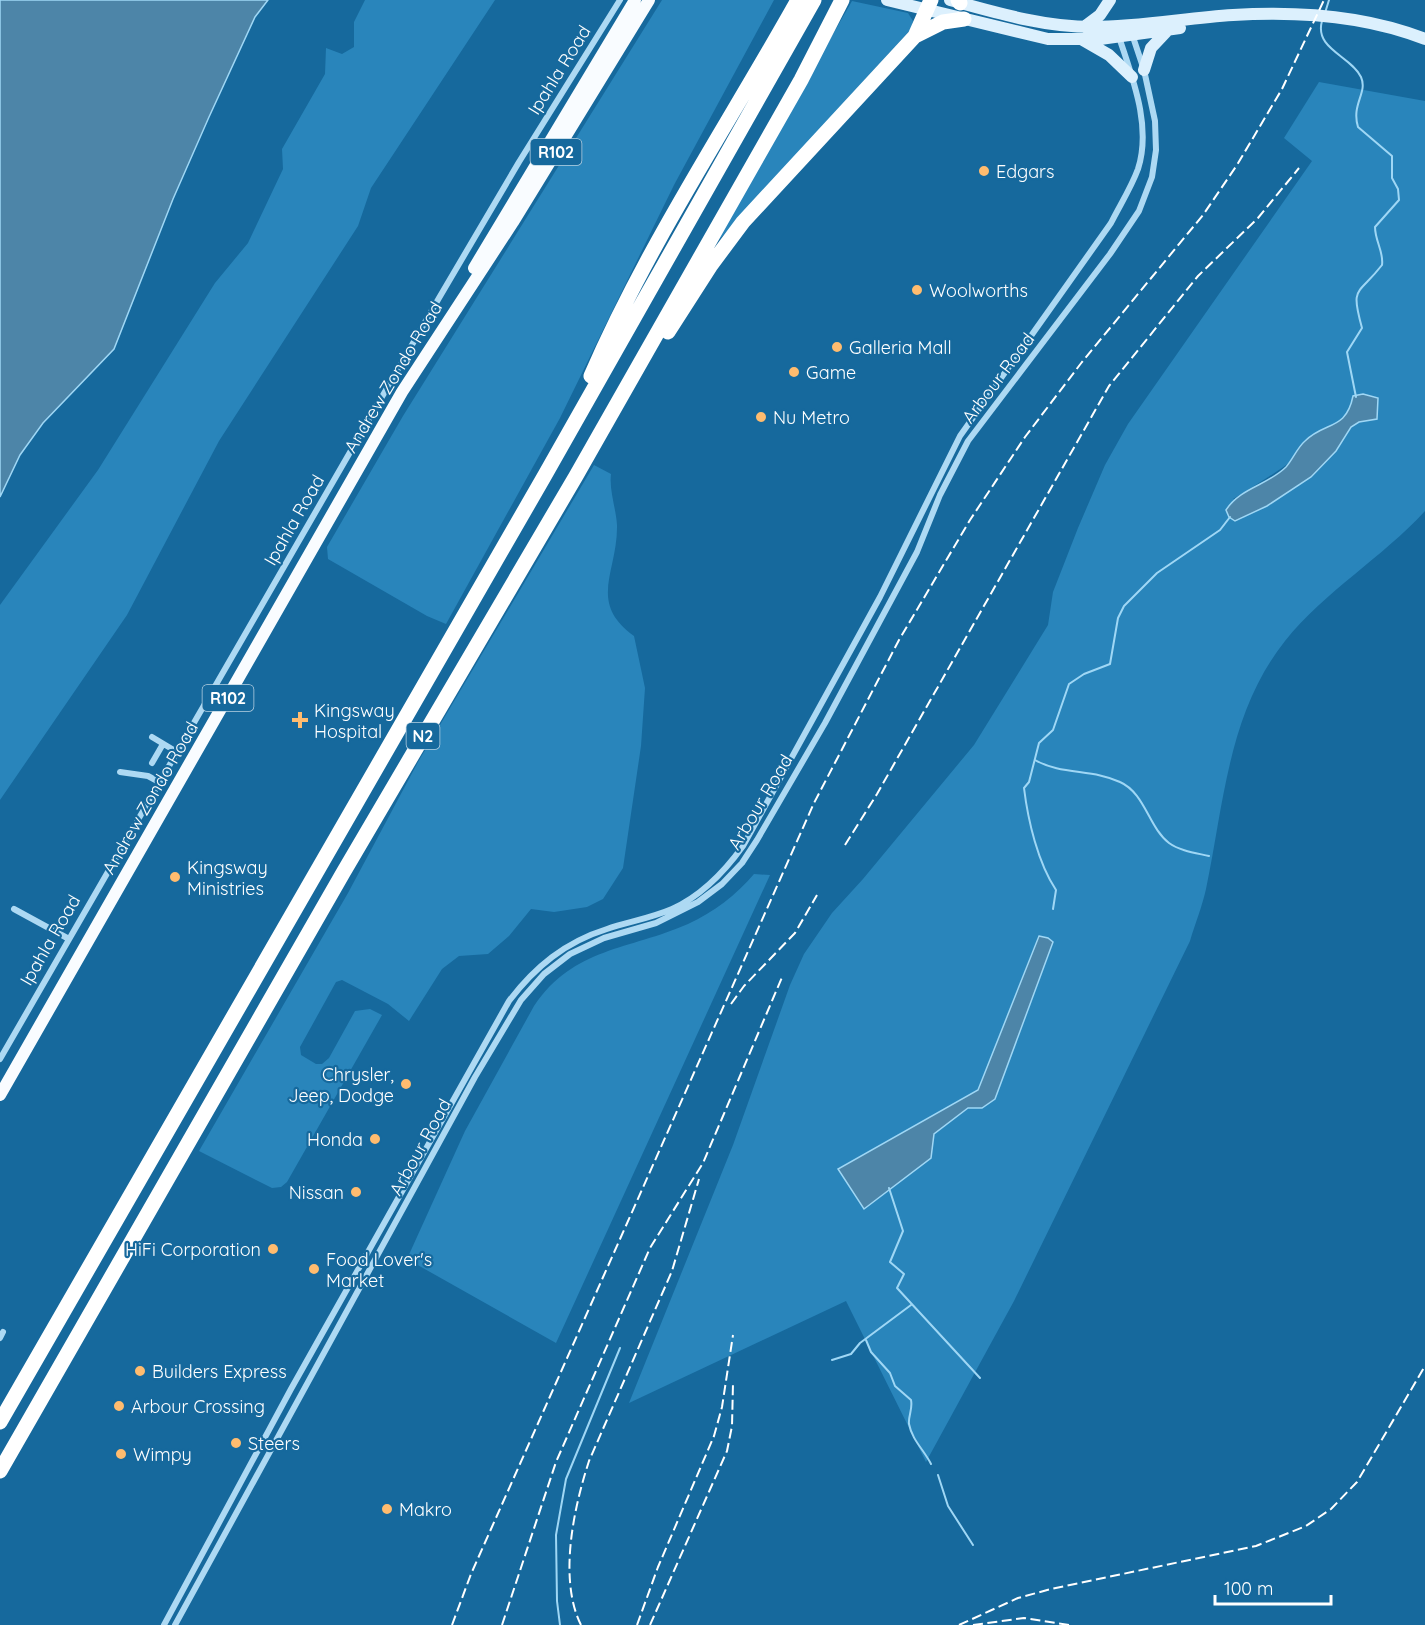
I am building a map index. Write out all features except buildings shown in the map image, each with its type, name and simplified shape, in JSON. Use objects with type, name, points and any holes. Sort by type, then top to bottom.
[{"type":"highway","points":[[707,154],[787,0]]},
{"type":"highway","points":[[563,442],[611,329],[660,235],[798,0]]},
{"type":"highway","name":"N2","points":[[0,1422],[814,0]]},
{"type":"highway","name":"N2","points":[[0,1471],[349,863],[576,476],[801,80],[842,0]]},
{"type":"highway","points":[[915,36],[930,5]]},
{"type":"highway","points":[[576,476],[711,265],[743,222],[915,36],[933,25],[964,19]]},
{"type":"main road","name":"Andrew Zondo Road","points":[[0,1095],[402,392],[459,301],[464,285],[503,215],[635,0]]},
{"type":"main road","name":"Andrew Zondo Road","points":[[503,215],[650,0]]},
{"type":"main road","points":[[887,0],[930,5],[964,19],[1026,35],[1083,40],[1117,31],[1168,30],[1248,16]]},
{"type":"main road","points":[[1084,27],[1100,15],[1110,0]]},
{"type":"main road","points":[[956,1],[1032,21],[1117,31]]},
{"type":"main road","points":[[1131,30],[1232,15],[1301,14],[1340,17],[1383,25],[1425,39]]},
{"type":"main road","points":[[1144,70],[1154,42],[1168,30]]},
{"type":"main road","points":[[1083,40],[1109,55],[1132,77]]},
{"type":"street","name":"Ipahla Road","points":[[0,1059],[177,752],[503,215],[519,162],[620,0]]},
{"type":"street","name":"Arbour Road","points":[[175,1625],[470,1087],[521,1000],[544,974],[570,954],[604,938],[677,915],[722,884],[742,863],[825,723],[917,552],[940,495],[968,441],[1110,254],[1139,211],[1152,177],[1156,150],[1155,121],[1144,70],[1131,30]]},
{"type":"street","name":"Arbour Road","points":[[164,1625],[286,1399],[509,1000],[525,980],[564,948],[595,933],[674,908],[695,895],[730,864],[758,821],[880,597],[947,458],[1111,223],[1135,176],[1141,152],[1142,126],[1132,77],[1117,31]]},
{"type":"street","points":[[984,403],[991,409]]},
{"type":"street","points":[[152,737],[177,752]]},
{"type":"street","points":[[152,763],[164,744]]},
{"type":"street","points":[[120,772],[148,776],[161,783]]},
{"type":"street","points":[[14,909],[69,939]]},
{"type":"shaded area","points":[[0,0],[268,0],[255,17],[209,117],[173,199],[114,349],[43,423],[20,455],[0,497]]},
{"type":"shaded area","points":[[365,0],[495,0],[371,188],[358,226],[219,441],[127,615],[0,800],[0,605],[98,470],[215,283],[248,243],[283,169],[282,149],[325,74],[326,48],[342,54],[354,47],[354,22]]},
{"type":"shaded area","points":[[662,0],[774,0],[674,185],[560,418],[446,624],[427,616],[328,559],[327,547],[403,416]]},
{"type":"shaded area","points":[[852,1],[908,13],[913,21],[911,29],[707,253]]},
{"type":"shaded area","points":[[1319,82],[1425,101],[1425,511],[1391,544],[1318,606],[1285,641],[1266,669],[1251,698],[1231,760],[1206,889],[1190,941],[1014,1301],[926,1462],[846,1301],[629,1403],[733,1145],[790,985],[804,954],[832,913],[974,745],[1048,625],[1053,592],[1078,528],[1105,465],[1128,424],[1312,161],[1284,138]],"holes":[[[1363,394],[1372,399],[1359,422],[1351,427],[1336,451],[1267,506],[1233,499],[1269,477],[1320,439]],[[1038,937],[1048,938],[1053,943],[995,1099],[982,1108],[968,1108],[934,1134],[930,1158],[838,1169],[978,1090]]]},
{"type":"shaded area","points":[[1363,394],[1378,398],[1377,419],[1359,422],[1351,427],[1336,451],[1311,477],[1267,506],[1235,521],[1229,517],[1226,510],[1232,503],[1246,491],[1279,473],[1305,441],[1340,420],[1350,407],[1353,396]]},
{"type":"shaded area","points":[[594,465],[611,474],[617,525],[608,598],[612,611],[620,623],[634,636],[645,688],[641,746],[623,868],[603,899],[587,907],[554,912],[531,909],[509,936],[488,954],[459,956],[442,969],[409,1021],[388,1004],[342,980],[336,982],[300,1047],[301,1055],[316,1064],[322,1064],[329,1058],[355,1011],[370,1009],[382,1015],[287,1182],[281,1187],[272,1188],[199,1151],[348,893],[418,762]]},
{"type":"shaded area","points":[[754,874],[770,875],[556,1343],[407,1259],[465,1131],[534,1006],[550,987],[567,972],[585,961],[666,933],[698,919],[724,902]]},
{"type":"shaded area","points":[[1039,936],[1053,942],[995,1099],[982,1108],[968,1108],[934,1134],[931,1158],[864,1209],[838,1169],[978,1090]]},
{"type":"waterway","points":[[1325,13],[1329,0]]},
{"type":"waterway","points":[[1322,21],[1323,39],[1350,63],[1361,77],[1363,83],[1356,112],[1358,127],[1392,156],[1392,178],[1398,189],[1399,200],[1375,227],[1382,265],[1358,292],[1358,314],[1362,328],[1347,352],[1356,397]]},
{"type":"waterway","points":[[1053,909],[1056,890],[1044,867],[1035,841],[1024,788],[1029,782],[1039,743],[1053,730],[1069,684],[1084,674],[1110,664],[1118,618],[1124,606],[1157,573],[1220,530],[1230,517]]},
{"type":"waterway","points":[[1035,760],[1055,768],[1099,775],[1120,782],[1135,794],[1156,829],[1169,843],[1183,850],[1209,856]]},
{"type":"waterway","points":[[889,1188],[903,1231],[890,1262],[904,1274],[897,1288],[980,1378]]},
{"type":"waterway","points":[[832,1360],[851,1354],[860,1343],[911,1305]]},
{"type":"waterway","points":[[866,1340],[871,1352],[890,1373],[895,1386],[911,1400],[909,1421],[911,1430],[931,1464]]},
{"type":"waterway","points":[[560,1625],[557,1601],[556,1535],[566,1479],[620,1348]]},
{"type":"waterway","points":[[938,1475],[948,1506],[973,1545]]},
{"type":"railway","points":[[452,1625],[471,1574],[814,803],[899,640],[970,520],[1025,437],[1082,362],[1203,215],[1237,165],[1282,89],[1324,0]]},
{"type":"railway","points":[[845,845],[877,794],[1109,386],[1198,276],[1258,218],[1299,168]]},
{"type":"railway","points":[[731,1004],[744,986],[795,933],[817,895]]},
{"type":"railway","points":[[502,1625],[556,1462],[650,1248],[703,1163],[783,975]]},
{"type":"railway","points":[[581,1625],[574,1607],[569,1565],[574,1521],[583,1479],[672,1271],[699,1179]]},
{"type":"railway","points":[[637,1625],[658,1567],[714,1436],[722,1407],[733,1335]]},
{"type":"railway","points":[[959,1625],[1018,1598],[1256,1546],[1306,1526],[1331,1509],[1357,1482],[1425,1366]]},
{"type":"railway","points":[[650,1625],[727,1451],[732,1426],[733,1383]]},
{"type":"railway","points":[[973,1625],[1024,1618],[1069,1625]]},
{"type":"place","name":"Edgars","points":[[984,171]]},
{"type":"place","name":"Woolworths","points":[[917,290]]},
{"type":"place","name":"Galleria Mall","points":[[837,347]]},
{"type":"place","name":"Game","points":[[794,372]]},
{"type":"place","name":"Nu Metro","points":[[761,417]]},
{"type":"place","name":"Kingsway Hospital","points":[[300,720]]},
{"type":"place","name":"Kingsway Ministries","points":[[175,877]]},
{"type":"place","name":"Chrysler, Jeep, Dodge","points":[[406,1084]]},
{"type":"place","name":"Honda","points":[[375,1139]]},
{"type":"place","name":"Nissan","points":[[356,1192]]},
{"type":"place","name":"HiFi Corporation","points":[[273,1249]]},
{"type":"place","name":"Food Lover's Market","points":[[314,1269]]},
{"type":"place","name":"Builders Express","points":[[140,1371]]},
{"type":"place","name":"Arbour Crossing","points":[[119,1406]]},
{"type":"place","name":"Steers","points":[[236,1443]]},
{"type":"place","name":"Wimpy","points":[[121,1454]]},
{"type":"place","name":"Makro","points":[[387,1509]]}]
